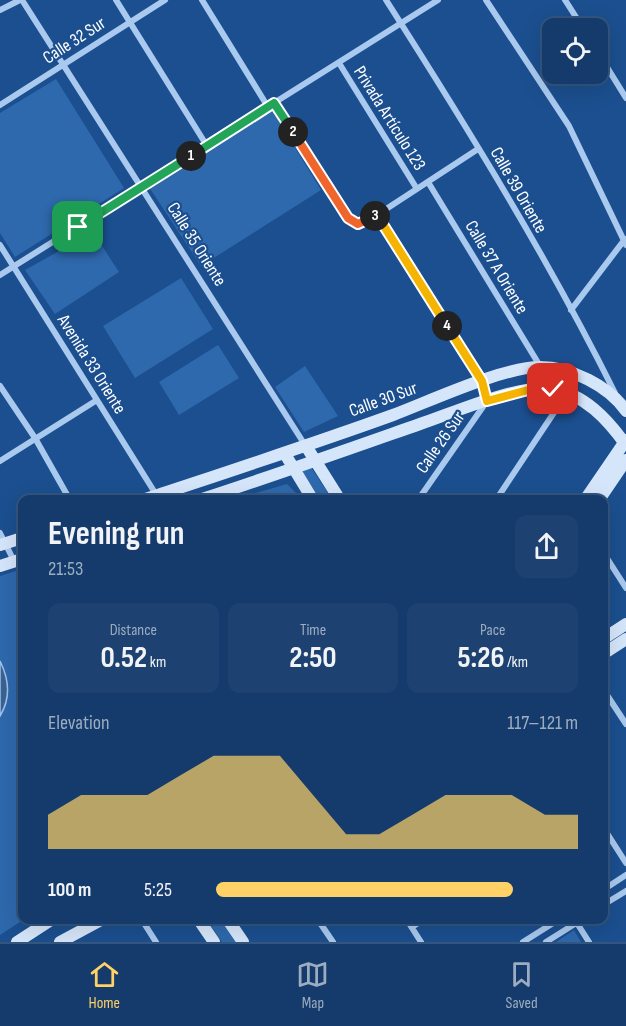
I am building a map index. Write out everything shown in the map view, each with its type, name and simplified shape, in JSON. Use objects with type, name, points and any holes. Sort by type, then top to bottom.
[{"type":"main road","name":"Calle 30 Sur","points":[[164,495],[285,454],[482,381],[540,367],[585,379],[618,399],[626,411]]},
{"type":"main road","name":"Calle 30 Sur","points":[[215,495],[293,470],[487,401],[541,388],[567,393],[601,415],[625,443]]},
{"type":"main road","points":[[589,495],[625,443]]},
{"type":"main road","points":[[306,446],[337,495]]},
{"type":"main road","points":[[285,454],[310,495]]},
{"type":"main road","points":[[602,495],[626,460]]},
{"type":"main road","points":[[2,540],[18,538]]},
{"type":"main road","points":[[0,566],[18,560]]},
{"type":"main road","points":[[608,636],[626,624]]},
{"type":"main road","points":[[608,651],[626,639]]},
{"type":"main road","points":[[17,942],[45,924]]},
{"type":"main road","points":[[65,941],[95,924]]},
{"type":"main road","points":[[202,924],[214,942]]},
{"type":"main road","points":[[231,924],[243,942]]},
{"type":"street","points":[[0,10],[21,0]]},
{"type":"street","name":"Calle 35 Oriente","points":[[21,0],[306,446]]},
{"type":"street","points":[[116,0],[207,146]]},
{"type":"street","name":"Calle 32 Sur","points":[[0,105],[165,0]]},
{"type":"street","points":[[202,0],[268,107]]},
{"type":"street","name":"Calle 39 Oriente","points":[[386,0],[478,149],[571,310],[618,399]]},
{"type":"street","points":[[0,275],[438,0]]},
{"type":"street","points":[[486,0],[569,126],[625,241],[571,310]]},
{"type":"street","points":[[565,0],[577,18]]},
{"type":"street","name":"Privada Artículo 123","points":[[339,63],[417,189]]},
{"type":"street","points":[[608,69],[626,98]]},
{"type":"street","points":[[274,103],[348,218],[358,224],[377,215],[478,149]]},
{"type":"street","name":"Calle 37 A Oriente","points":[[428,182],[540,367]]},
{"type":"street","points":[[377,215],[482,381],[487,401]]},
{"type":"street","name":"Avenida 33 Oriente","points":[[0,245],[157,495]]},
{"type":"street","points":[[0,386],[35,438],[67,495]]},
{"type":"street","points":[[499,495],[567,393]]},
{"type":"street","points":[[0,461],[97,400]]},
{"type":"street","name":"Calle 26 Sur","points":[[421,495],[487,401]]},
{"type":"street","points":[[2,540],[18,560]]},
{"type":"street","points":[[608,560],[626,588]]},
{"type":"street","points":[[608,697],[626,724]]},
{"type":"street","points":[[608,835],[626,863]]},
{"type":"street","points":[[608,887],[626,875]]},
{"type":"street","points":[[608,902],[626,891]]},
{"type":"street","points":[[145,924],[156,942]]},
{"type":"street","points":[[321,924],[333,942]]},
{"type":"street","points":[[410,924],[421,942]]},
{"type":"street","points":[[412,927],[417,924]]},
{"type":"street","points":[[523,942],[552,924]]},
{"type":"street","points":[[546,942],[572,924]]},
{"type":"street","points":[[580,924],[590,942]]},
{"type":"shaded area","points":[[56,79],[124,188],[15,257],[0,233],[0,113]]},
{"type":"shaded area","points":[[272,110],[321,190],[201,266],[149,187]]},
{"type":"shaded area","points":[[93,232],[119,272],[55,314],[25,270]]},
{"type":"shaded area","points":[[181,278],[213,329],[135,378],[103,326]]},
{"type":"shaded area","points":[[218,345],[239,378],[179,415],[159,382]]},
{"type":"shaded area","points":[[305,366],[338,416],[304,432],[275,387]]},
{"type":"shaded area","points":[[310,466],[329,495],[317,495],[302,471]]},
{"type":"shaded area","points":[[287,484],[298,495],[249,495]]},
{"type":"shaded area","points":[[18,570],[18,923],[0,935],[0,576]]},
{"type":"shaded area","points":[[0,661],[8,689],[4,709],[0,716]]},
{"type":"shaded area","points":[[210,924],[228,924],[239,942],[222,942]]},
{"type":"shaded area","points":[[574,930],[581,942],[556,942]]},
{"type":"route","points":[[78,227],[274,103],[348,218],[358,224],[377,215],[482,381],[487,401],[528,390],[553,389]]}]
